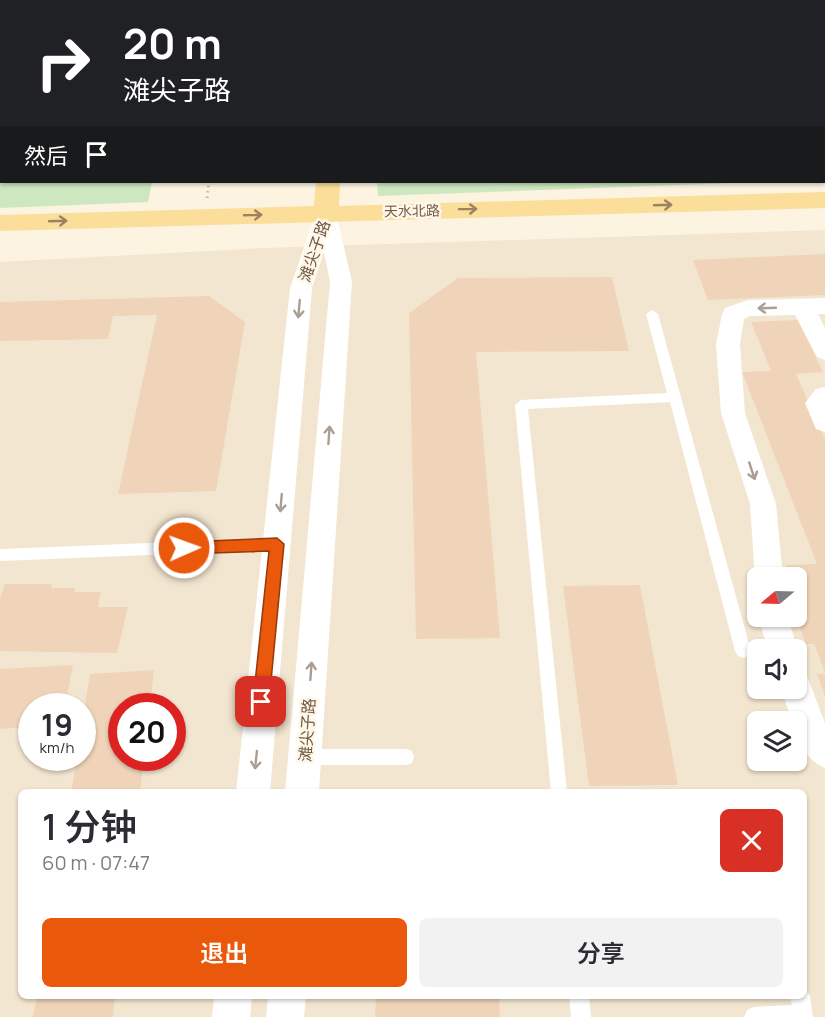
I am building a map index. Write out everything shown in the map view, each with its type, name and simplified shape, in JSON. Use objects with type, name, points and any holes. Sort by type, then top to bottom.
[{"type":"main road","points":[[326,213],[328,183]]},
{"type":"main road","name":"天水北路","points":[[0,223],[825,200]]},
{"type":"street","name":"滩尖子路","points":[[253,789],[301,288],[326,213]]},
{"type":"street","name":"滩尖子路","points":[[302,789],[341,282],[326,213]]},
{"type":"street","points":[[768,567],[763,504],[733,413],[728,344],[733,314],[748,308],[814,307],[825,351]]},
{"type":"street","points":[[825,396],[817,403],[825,422]]},
{"type":"street","points":[[800,699],[812,732],[825,752]]},
{"type":"street","points":[[231,1017],[233,999]]},
{"type":"street","points":[[285,1017],[287,999]]},
{"type":"lane","points":[[652,314],[743,651]]},
{"type":"lane","points":[[559,789],[521,405],[676,397]]},
{"type":"lane","points":[[0,555],[277,544]]},
{"type":"lane","points":[[305,757],[406,757]]},
{"type":"lane","points":[[579,999],[581,1017]]},
{"type":"lane","points":[[754,1017],[802,1009]]},
{"type":"shaded area","points":[[825,230],[825,1017],[0,1017],[0,262],[264,248]]},
{"type":"green space","points":[[0,183],[152,183],[148,202],[0,208]]},
{"type":"green space","points":[[377,183],[731,183],[378,196]]},
{"type":"building","points":[[825,254],[825,295],[708,300],[693,260]]},
{"type":"building","points":[[612,277],[629,351],[476,352],[500,638],[416,639],[409,313],[458,278]]},
{"type":"building","points":[[209,296],[245,322],[216,491],[118,494],[157,315],[113,316],[108,339],[0,341],[0,302]]},
{"type":"building","points":[[798,320],[823,372],[796,374],[825,439],[825,672],[814,644],[807,644],[807,639],[804,639],[800,627],[807,627],[807,567],[787,567],[786,565],[817,564],[742,372],[771,371],[751,322]]},
{"type":"building","points":[[5,584],[52,584],[51,588],[75,588],[74,592],[101,592],[98,607],[128,607],[117,653],[0,651],[0,598]]},
{"type":"building","points":[[640,585],[678,785],[589,786],[563,586]]},
{"type":"building","points":[[73,665],[68,693],[18,693],[18,728],[0,729],[0,669]]},
{"type":"building","points":[[154,670],[151,693],[108,693],[108,771],[142,771],[140,789],[72,789],[75,771],[96,771],[96,693],[87,693],[90,674]]},
{"type":"building","points":[[817,674],[825,674],[825,696]]},
{"type":"building","points":[[36,999],[115,999],[113,1017],[33,1017]]},
{"type":"building","points":[[376,999],[499,999],[500,1017],[375,1017]]},
{"type":"route","points":[[184,548],[277,544],[261,702]]}]
